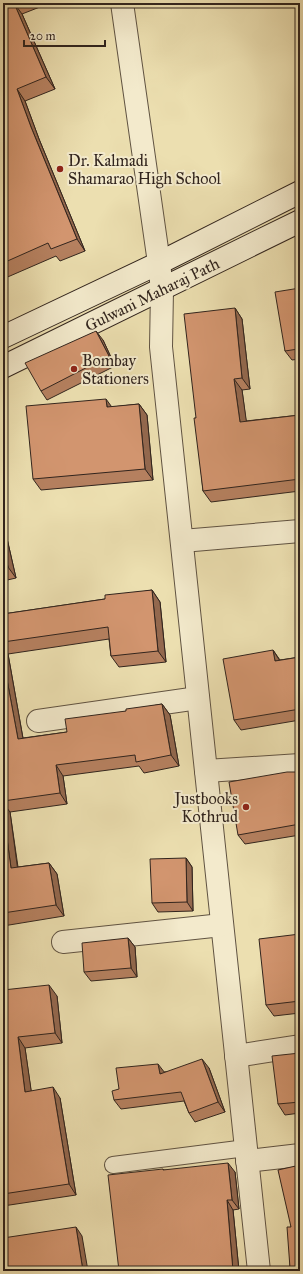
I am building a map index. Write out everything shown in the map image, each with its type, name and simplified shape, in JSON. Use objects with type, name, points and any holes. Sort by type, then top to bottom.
[{"type":"street","points":[[122,3],[162,290],[161,347],[259,1271]]},
{"type":"street","name":"Gulwani Maharaj Path","points":[[3,337],[159,263],[300,192]]},
{"type":"street","name":"Gulwani Maharaj Path","points":[[3,367],[300,221]]},
{"type":"street","points":[[182,541],[300,531]]},
{"type":"street","points":[[38,721],[198,698]]},
{"type":"street","points":[[206,771],[300,765]]},
{"type":"street","points":[[64,942],[222,925]]},
{"type":"street","points":[[236,1056],[300,1046]]},
{"type":"street","points":[[246,1154],[300,1155]]},
{"type":"lane","points":[[113,1165],[246,1154]]},
{"type":"building","points":[[3,3],[14,3],[46,77],[17,89],[77,239],[51,249],[48,243],[3,263]]},
{"type":"building","points":[[300,288],[300,363],[298,349],[285,351],[275,292]]},
{"type":"building","points":[[235,308],[242,378],[234,379],[240,422],[300,415],[300,479],[203,491],[184,314]]},
{"type":"building","name":"Bombay Stationers","points":[[96,331],[109,356],[41,391],[25,363]]},
{"type":"building","points":[[106,399],[107,407],[139,404],[145,469],[33,479],[26,406]]},
{"type":"building","points":[[300,530],[300,572],[296,532]]},
{"type":"building","points":[[3,544],[8,567],[3,568]]},
{"type":"building","points":[[152,590],[158,651],[111,656],[108,627],[3,642],[3,614],[105,599],[105,595]]},
{"type":"building","points":[[273,650],[275,661],[300,657],[300,709],[234,720],[223,659]]},
{"type":"building","points":[[3,658],[18,739],[67,732],[65,719],[126,711],[126,709],[162,704],[171,755],[136,762],[135,755],[56,765],[60,793],[3,801]]},
{"type":"building","points":[[287,772],[300,772],[300,824],[238,835],[229,782]]},
{"type":"building","points":[[3,809],[11,868],[49,863],[56,905],[3,913]]},
{"type":"building","points":[[186,858],[187,902],[152,903],[150,859]]},
{"type":"building","points":[[300,934],[300,1001],[266,1005],[259,939]]},
{"type":"building","points":[[128,938],[131,968],[84,972],[82,943]]},
{"type":"building","points":[[49,985],[55,1033],[18,1037],[25,1092],[53,1087],[69,1184],[3,1194],[3,990]]},
{"type":"building","points":[[300,1053],[300,1102],[278,1104],[272,1056]]},
{"type":"building","points":[[202,1059],[218,1102],[189,1113],[181,1092],[114,1100],[112,1091],[119,1089],[116,1068],[158,1064],[160,1074]]},
{"type":"building","points":[[228,1163],[232,1200],[227,1200],[233,1271],[119,1271],[108,1175]]},
{"type":"building","points":[[300,1165],[300,1267],[290,1268],[287,1227],[291,1227],[278,1170]]},
{"type":"building","points":[[76,1227],[83,1271],[3,1271],[3,1238]]},
{"type":"place","name":"Dr. Kalmadi Shamarao High School","points":[[60,169]]},
{"type":"place","name":"Bombay Stationers","points":[[74,369]]},
{"type":"place","name":"Justbooks Kothrud","points":[[246,807]]}]
